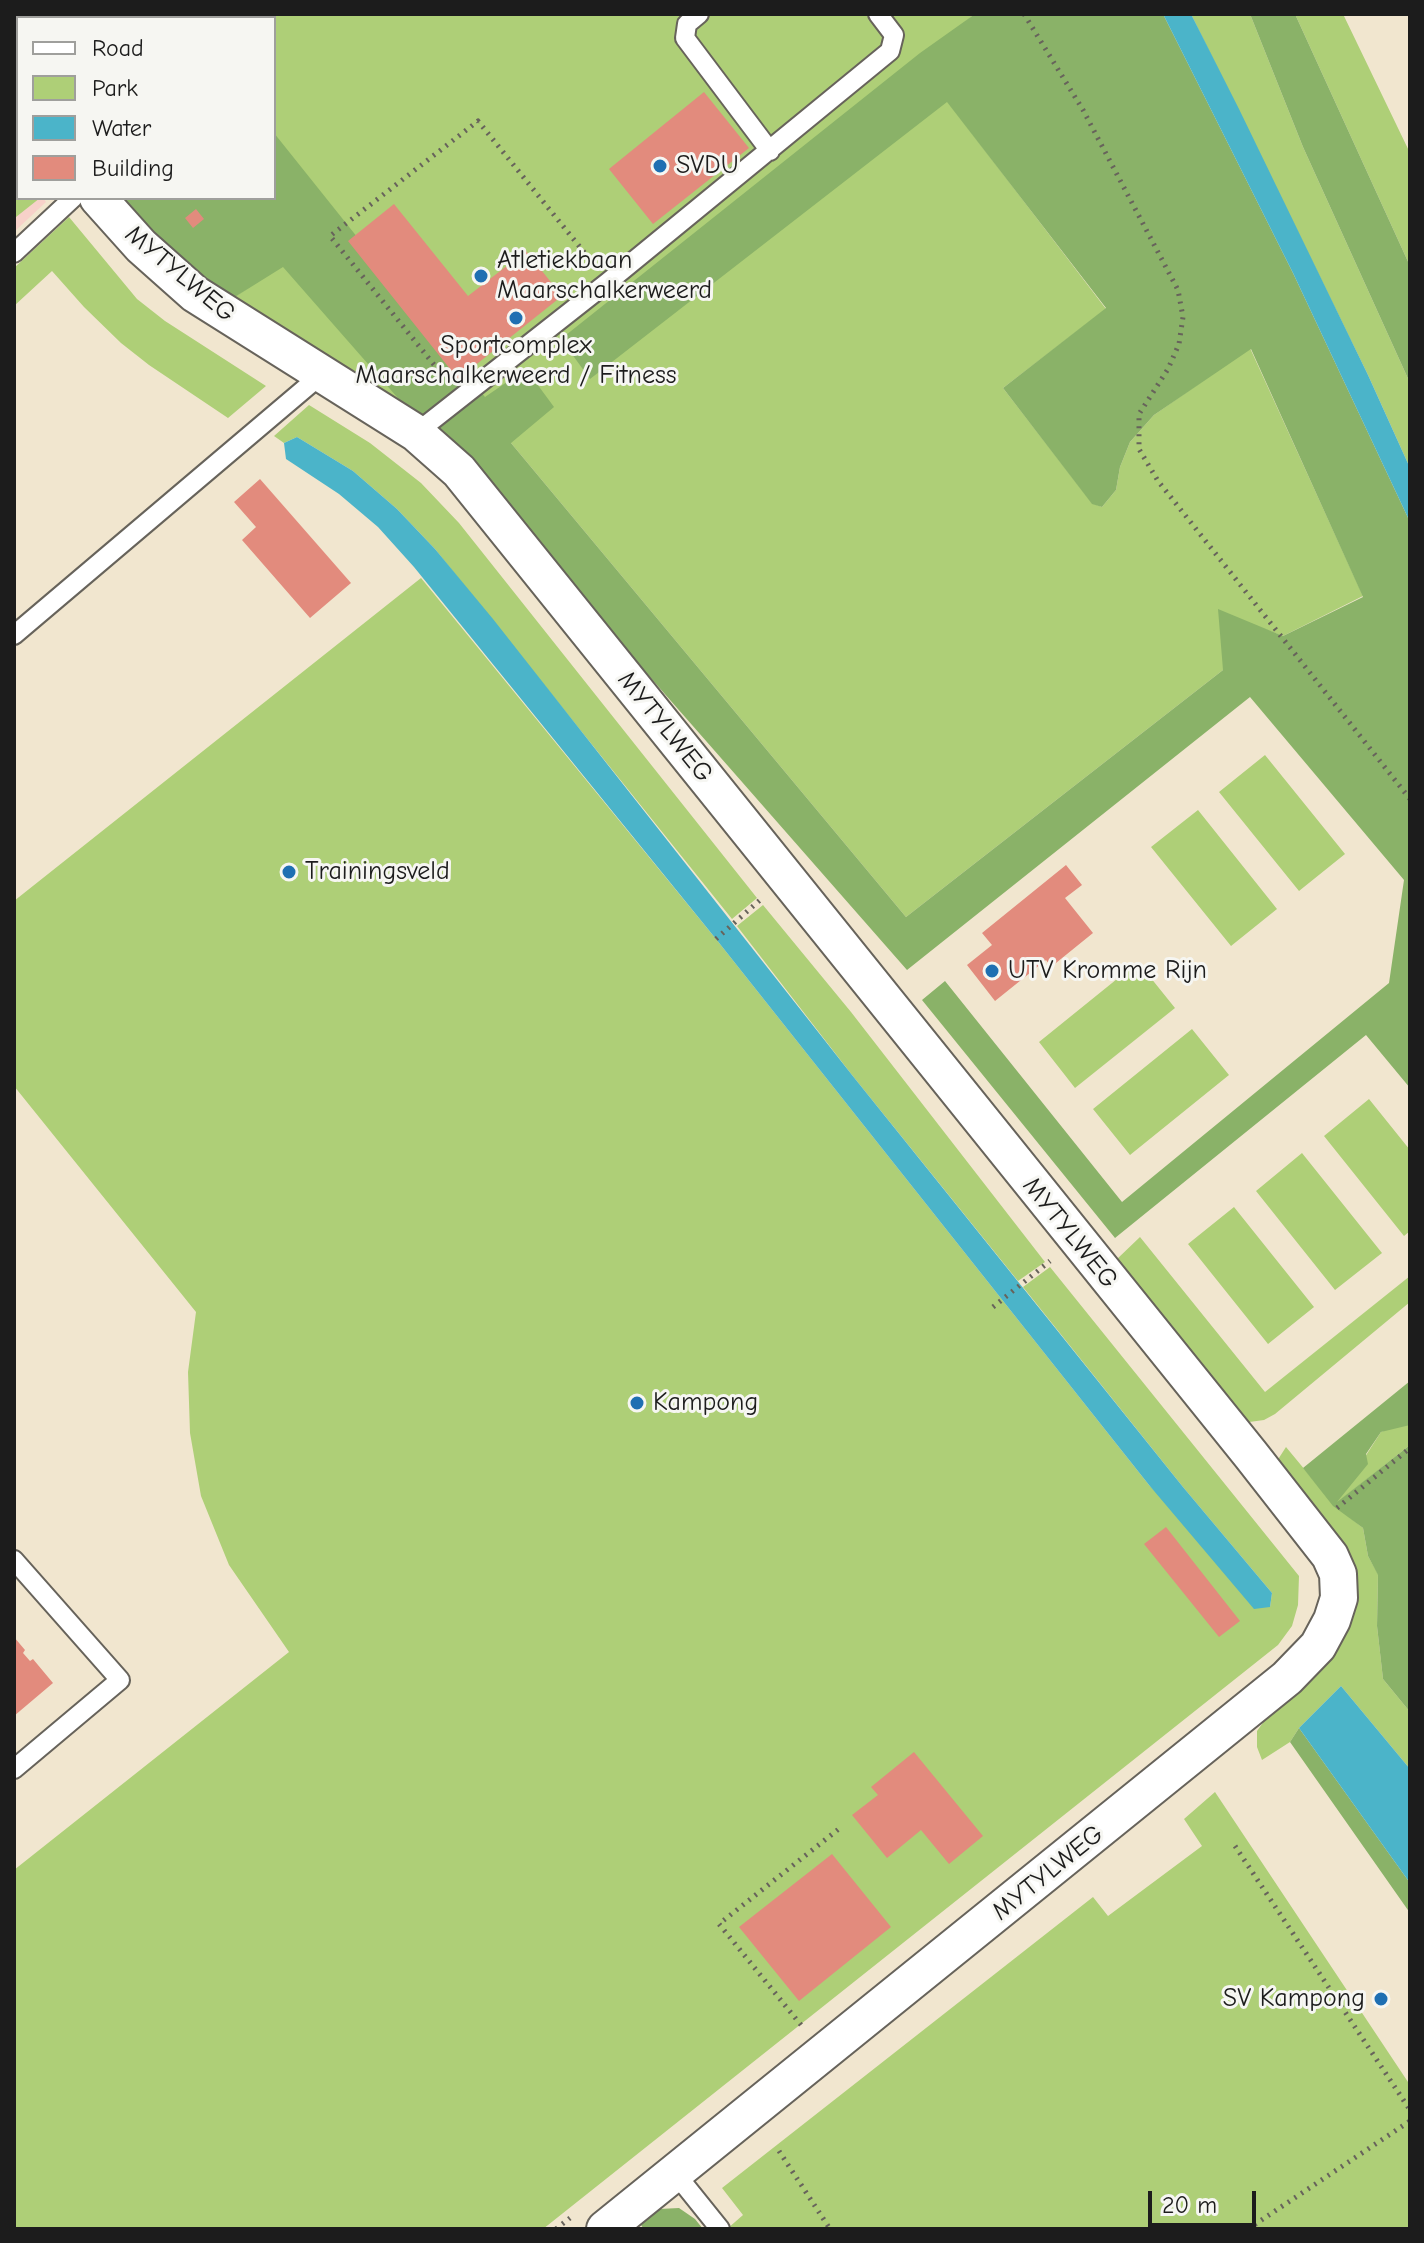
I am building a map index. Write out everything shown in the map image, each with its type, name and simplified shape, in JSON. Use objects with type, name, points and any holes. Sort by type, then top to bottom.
[{"type":"street","name":"MYTYLWEG","points":[[100,200],[141,246],[195,294],[416,433],[459,471],[1330,1556],[1338,1574],[1339,1598],[1332,1620],[1318,1646],[1287,1678],[675,2173],[591,2221]]},
{"type":"lane","points":[[699,14],[687,24],[685,38],[770,151]]},
{"type":"lane","points":[[416,433],[608,282],[890,51],[894,35],[878,14]]},
{"type":"lane","points":[[14,253],[71,200]]},
{"type":"lane","points":[[14,635],[322,374]]},
{"type":"lane","points":[[14,1560],[120,1680],[14,1769]]},
{"type":"lane","points":[[675,2173],[720,2229]]},
{"type":"path","points":[[1024,14],[1083,110],[1178,290],[1183,317],[1179,344],[1168,369],[1139,414],[1139,449],[1167,494],[1410,799]]},
{"type":"path","points":[[460,396],[330,236],[478,121],[608,282]]},
{"type":"path","points":[[753,888],[762,898]]},
{"type":"path","points":[[716,939],[732,927]]},
{"type":"path","points":[[1042,1250],[1050,1261]]},
{"type":"path","points":[[993,1307],[1021,1284]]},
{"type":"path","points":[[1309,1530],[1410,1448]]},
{"type":"path","points":[[825,2054],[719,1924],[840,1828]]},
{"type":"path","points":[[1235,1846],[1410,2110]]},
{"type":"path","points":[[1248,2229],[1410,2121]]},
{"type":"path","points":[[779,2151],[830,2229]]},
{"type":"path","points":[[556,2229],[591,2221]]},
{"type":"shaded area","points":[[14,161],[16,200],[46,202],[14,232]]},
{"type":"green space","points":[[27,14],[975,14],[959,27],[948,102],[1106,309],[1003,388],[1092,503],[1102,507],[1116,490],[1120,467],[1130,442],[1154,415],[1250,348],[1363,596],[1283,636],[1251,624],[1223,670],[906,917],[511,443],[459,456],[222,305],[248,288],[273,200],[276,200],[276,16]]},
{"type":"green space","points":[[975,14],[1163,14],[1293,273],[1410,522],[1410,1088],[1366,1035],[1115,1238],[922,1000],[945,981],[1122,1202],[1389,983],[1404,880],[1250,697],[907,970],[499,505],[411,413],[283,267],[222,305],[108,200],[276,200],[276,136],[485,397],[526,369],[554,407],[511,443],[906,917],[1223,670],[1218,609],[1283,636],[1363,597],[1251,349],[1154,415],[1130,442],[1120,467],[1116,490],[1102,507],[1092,504],[1003,388],[1106,308],[947,102],[590,379],[561,339],[920,53]]},
{"type":"green space","points":[[1191,14],[1250,14],[1303,147],[1410,383],[1410,468],[1368,375]]},
{"type":"green space","points":[[1250,14],[1295,14],[1410,266],[1410,383],[1303,147]]},
{"type":"green space","points":[[1295,14],[1343,14],[1410,153],[1410,266]]},
{"type":"green space","points":[[14,147],[16,200],[37,200],[16,217]]},
{"type":"green space","points":[[69,217],[137,299],[165,321],[266,386],[228,418],[121,343],[52,271],[14,306],[14,268]]},
{"type":"green space","points":[[309,405],[370,443],[421,483],[459,523],[757,898],[732,919],[435,549],[397,509],[353,471],[297,437],[284,443],[274,436]]},
{"type":"green space","name":"Kampong","points":[[421,578],[716,939],[1149,1485],[1270,1607],[1272,1593],[1023,1287],[1050,1267],[1299,1576],[1298,1605],[1292,1626],[1278,1645],[543,2229],[14,2229],[14,1870],[289,1652],[229,1565],[201,1496],[190,1433],[188,1372],[196,1312],[14,1086],[14,901]]},
{"type":"green space","points":[[1265,755],[1345,854],[1299,891],[1219,792]]},
{"type":"green space","points":[[1198,810],[1277,909],[1231,946],[1151,847]]},
{"type":"green space","points":[[763,905],[851,1012],[1045,1262],[1018,1281],[852,1075],[737,926]]},
{"type":"green space","points":[[1138,962],[1175,1008],[1075,1088],[1039,1042]]},
{"type":"green space","points":[[1192,1029],[1229,1075],[1130,1155],[1093,1109]]},
{"type":"green space","points":[[1369,1099],[1410,1150],[1410,1231],[1404,1236],[1324,1136]]},
{"type":"green space","points":[[1302,1153],[1382,1253],[1335,1290],[1256,1191]]},
{"type":"green space","points":[[1234,1207],[1314,1307],[1268,1344],[1188,1244]]},
{"type":"green space","points":[[1140,1237],[1265,1392],[1410,1276],[1410,1302],[1275,1414],[1264,1420],[1242,1423],[1116,1260]]},
{"type":"green space","points":[[1410,1381],[1410,1425],[1381,1432],[1366,1454],[1368,1464],[1337,1502],[1410,1445],[1410,1712],[1383,1679],[1377,1626],[1378,1575],[1368,1556],[1363,1528],[1333,1506],[1303,1468]]},
{"type":"green space","points":[[1399,1425],[1410,1425],[1410,1445],[1334,1505],[1381,1432]]},
{"type":"green space","points":[[1286,1447],[1334,1505],[1363,1528],[1368,1556],[1378,1574],[1377,1626],[1383,1679],[1410,1712],[1410,1769],[1341,1686],[1299,1728],[1290,1742],[1262,1760],[1257,1747],[1257,1731],[1267,1717],[1321,1671],[1342,1636],[1277,1461]]},
{"type":"green space","points":[[1299,1728],[1410,1883],[1410,1913],[1290,1742]]},
{"type":"green space","points":[[1215,1792],[1410,2085],[1410,2229],[727,2229],[743,2215],[722,2188],[1093,1897],[1108,1916],[1202,1846],[1184,1819]]},
{"type":"green space","points":[[679,2208],[703,2229],[644,2229],[638,2221],[659,2209]]},
{"type":"water","points":[[1163,14],[1191,14],[1239,109],[1410,468],[1410,522],[1293,273]]},
{"type":"water","points":[[297,437],[353,471],[397,509],[435,549],[852,1075],[1272,1593],[1270,1607],[1254,1609],[1149,1485],[716,939],[414,567],[378,527],[339,494],[286,459],[284,443]]},
{"type":"water","points":[[1341,1686],[1410,1769],[1410,1883],[1299,1728]]},
{"type":"building","points":[[704,92],[749,148],[653,224],[609,169]]},
{"type":"building","points":[[394,204],[468,296],[526,251],[562,296],[458,379],[348,241]]},
{"type":"building","points":[[196,209],[204,219],[193,228],[185,218]]},
{"type":"building","points":[[260,479],[351,583],[310,618],[242,540],[256,527],[234,502]]},
{"type":"building","points":[[1066,865],[1082,885],[1065,898],[1093,933],[1051,967],[1046,960],[995,1001],[967,965],[992,945],[982,933]]},
{"type":"building","points":[[1166,1527],[1240,1621],[1219,1637],[1144,1544]]},
{"type":"building","points":[[14,1637],[25,1650],[23,1653],[30,1661],[33,1659],[53,1683],[14,1716]]},
{"type":"building","points":[[914,1752],[983,1836],[949,1864],[921,1830],[887,1858],[852,1815],[878,1795],[871,1787]]},
{"type":"building","points":[[832,1854],[891,1927],[799,2001],[739,1927]]},
{"type":"place","name":"SVDU","points":[[660,166]]},
{"type":"place","name":"Atletiekbaan Maarschalkerweerd","points":[[481,276]]},
{"type":"place","name":"Sportcomplex Maarschalkerweerd / Fitness","points":[[516,318]]},
{"type":"place","name":"Trainingsveld","points":[[289,872]]},
{"type":"place","name":"UTV Kromme Rijn","points":[[992,971]]},
{"type":"place","name":"Kampong","points":[[637,1403]]},
{"type":"place","name":"SV Kampong","points":[[1381,1999]]}]
